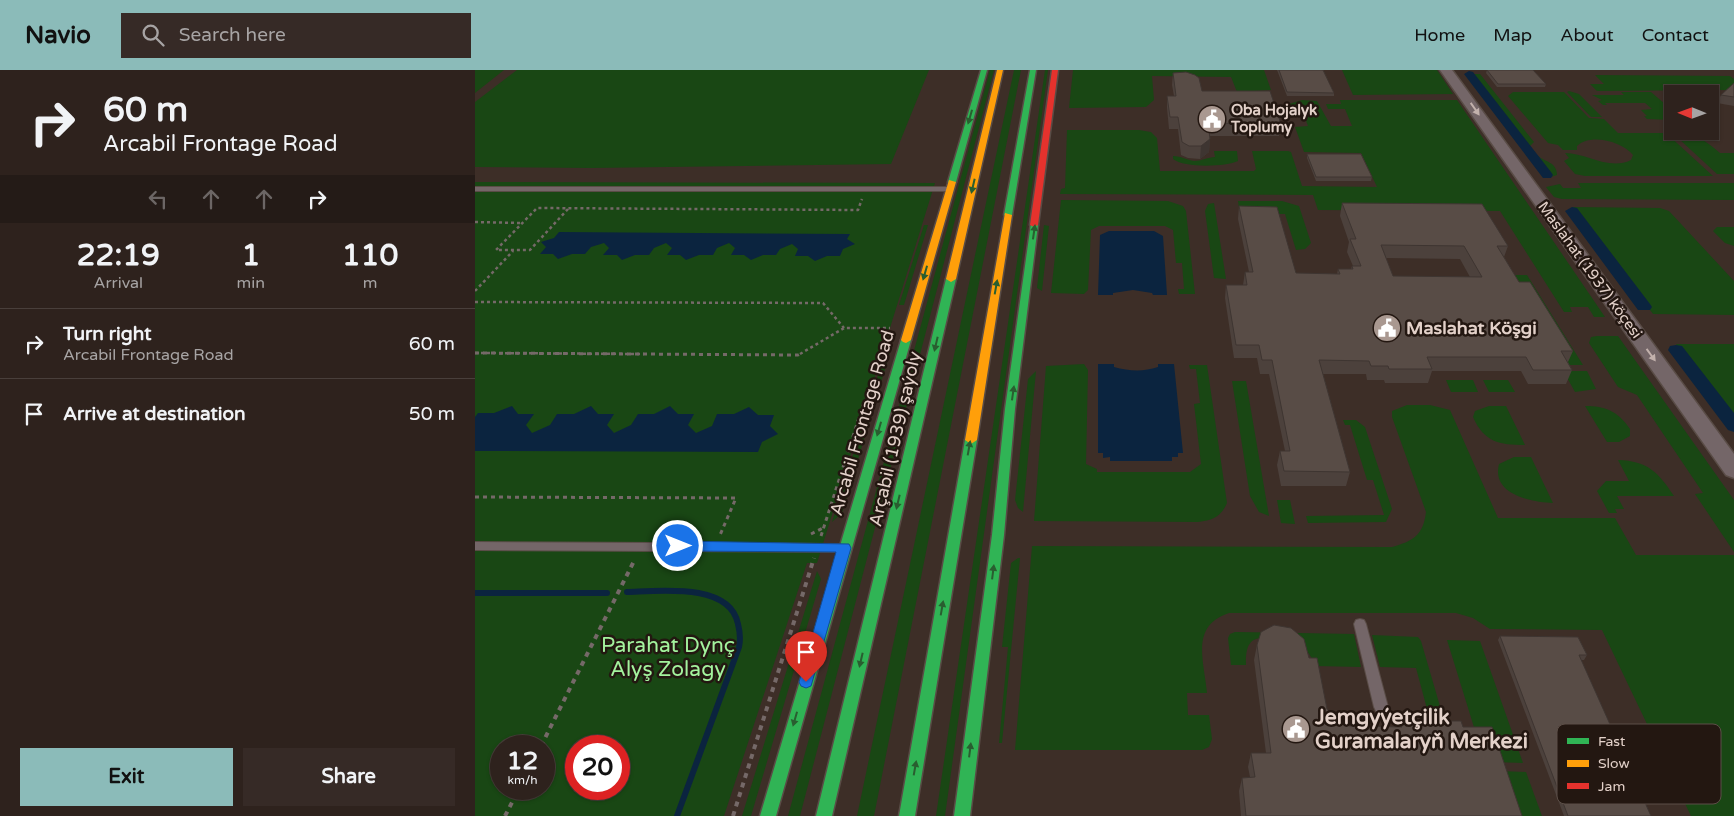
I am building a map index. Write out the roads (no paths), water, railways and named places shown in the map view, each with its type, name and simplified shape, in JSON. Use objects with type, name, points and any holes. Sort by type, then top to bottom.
[{"type":"street","name":"Arcabil Frontage Road","points":[[768,816],[844,548],[984,70]]},
{"type":"street","name":"Arçabil (1939) şaýoly","points":[[825,816],[1000,70]]},
{"type":"street","points":[[907,816],[1033,70]]},
{"type":"street","points":[[961,816],[998,535],[1010,410],[1055,70]]},
{"type":"street","name":"Maslahat (1937) köçesi","points":[[1446,70],[1734,470]]},
{"type":"lane","points":[[475,188],[949,189]]},
{"type":"lane","points":[[475,546],[844,548]]},
{"type":"lane","points":[[1360,624],[1381,707]]},
{"type":"water","points":[[1109,231],[1154,231],[1163,236],[1167,295],[1153,295],[1152,293],[1133,290],[1113,293],[1113,295],[1098,295],[1100,235]]},
{"type":"water","points":[[559,232],[850,234],[847,239],[855,244],[843,249],[840,256],[827,256],[815,261],[808,256],[795,256],[798,249],[792,244],[780,249],[776,255],[763,255],[751,260],[744,255],[731,255],[735,248],[729,243],[717,248],[713,255],[699,255],[686,260],[680,255],[667,255],[672,248],[666,243],[654,248],[649,255],[635,255],[622,260],[617,255],[603,255],[609,248],[604,243],[591,247],[585,254],[572,254],[558,259],[553,254],[540,254],[546,247],[541,242],[554,238]]},
{"type":"water","points":[[1098,364],[1114,364],[1114,367],[1125,369],[1147,370],[1158,367],[1158,364],[1174,364],[1183,453],[1178,453],[1178,457],[1172,457],[1172,461],[1110,461],[1110,457],[1103,458],[1103,453],[1098,453]]},
{"type":"water","points":[[512,406],[518,414],[534,414],[526,425],[532,433],[550,425],[557,414],[574,414],[591,406],[598,414],[614,414],[607,425],[614,433],[631,425],[638,414],[654,414],[670,406],[678,414],[694,414],[688,425],[696,433],[712,426],[717,414],[734,414],[749,407],[758,415],[774,415],[770,426],[778,434],[762,442],[758,452],[475,451],[475,417],[478,413],[494,413]]},
{"type":"waterway","points":[[1469,74],[1547,175]]},
{"type":"waterway","points":[[1572,211],[1644,307]]},
{"type":"waterway","points":[[1676,350],[1734,426]]},
{"type":"waterway","points":[[627,592],[674,591],[708,595],[722,601],[732,611],[739,627],[739,647],[677,816]]},
{"type":"waterway","points":[[475,593],[607,593]]},
{"type":"place","name":"Oba Hojalyk Toplumy","points":[[1212,119]]},
{"type":"place","name":"Maslahat Köşgi","points":[[1387,328]]},
{"type":"place","name":"Jemgyýetçilik Guramalaryň Merkezi","points":[[1296,729]]},
{"type":"park label","name":"Parahat Dynç Alyş Zolagy","points":[[668,657]]}]
